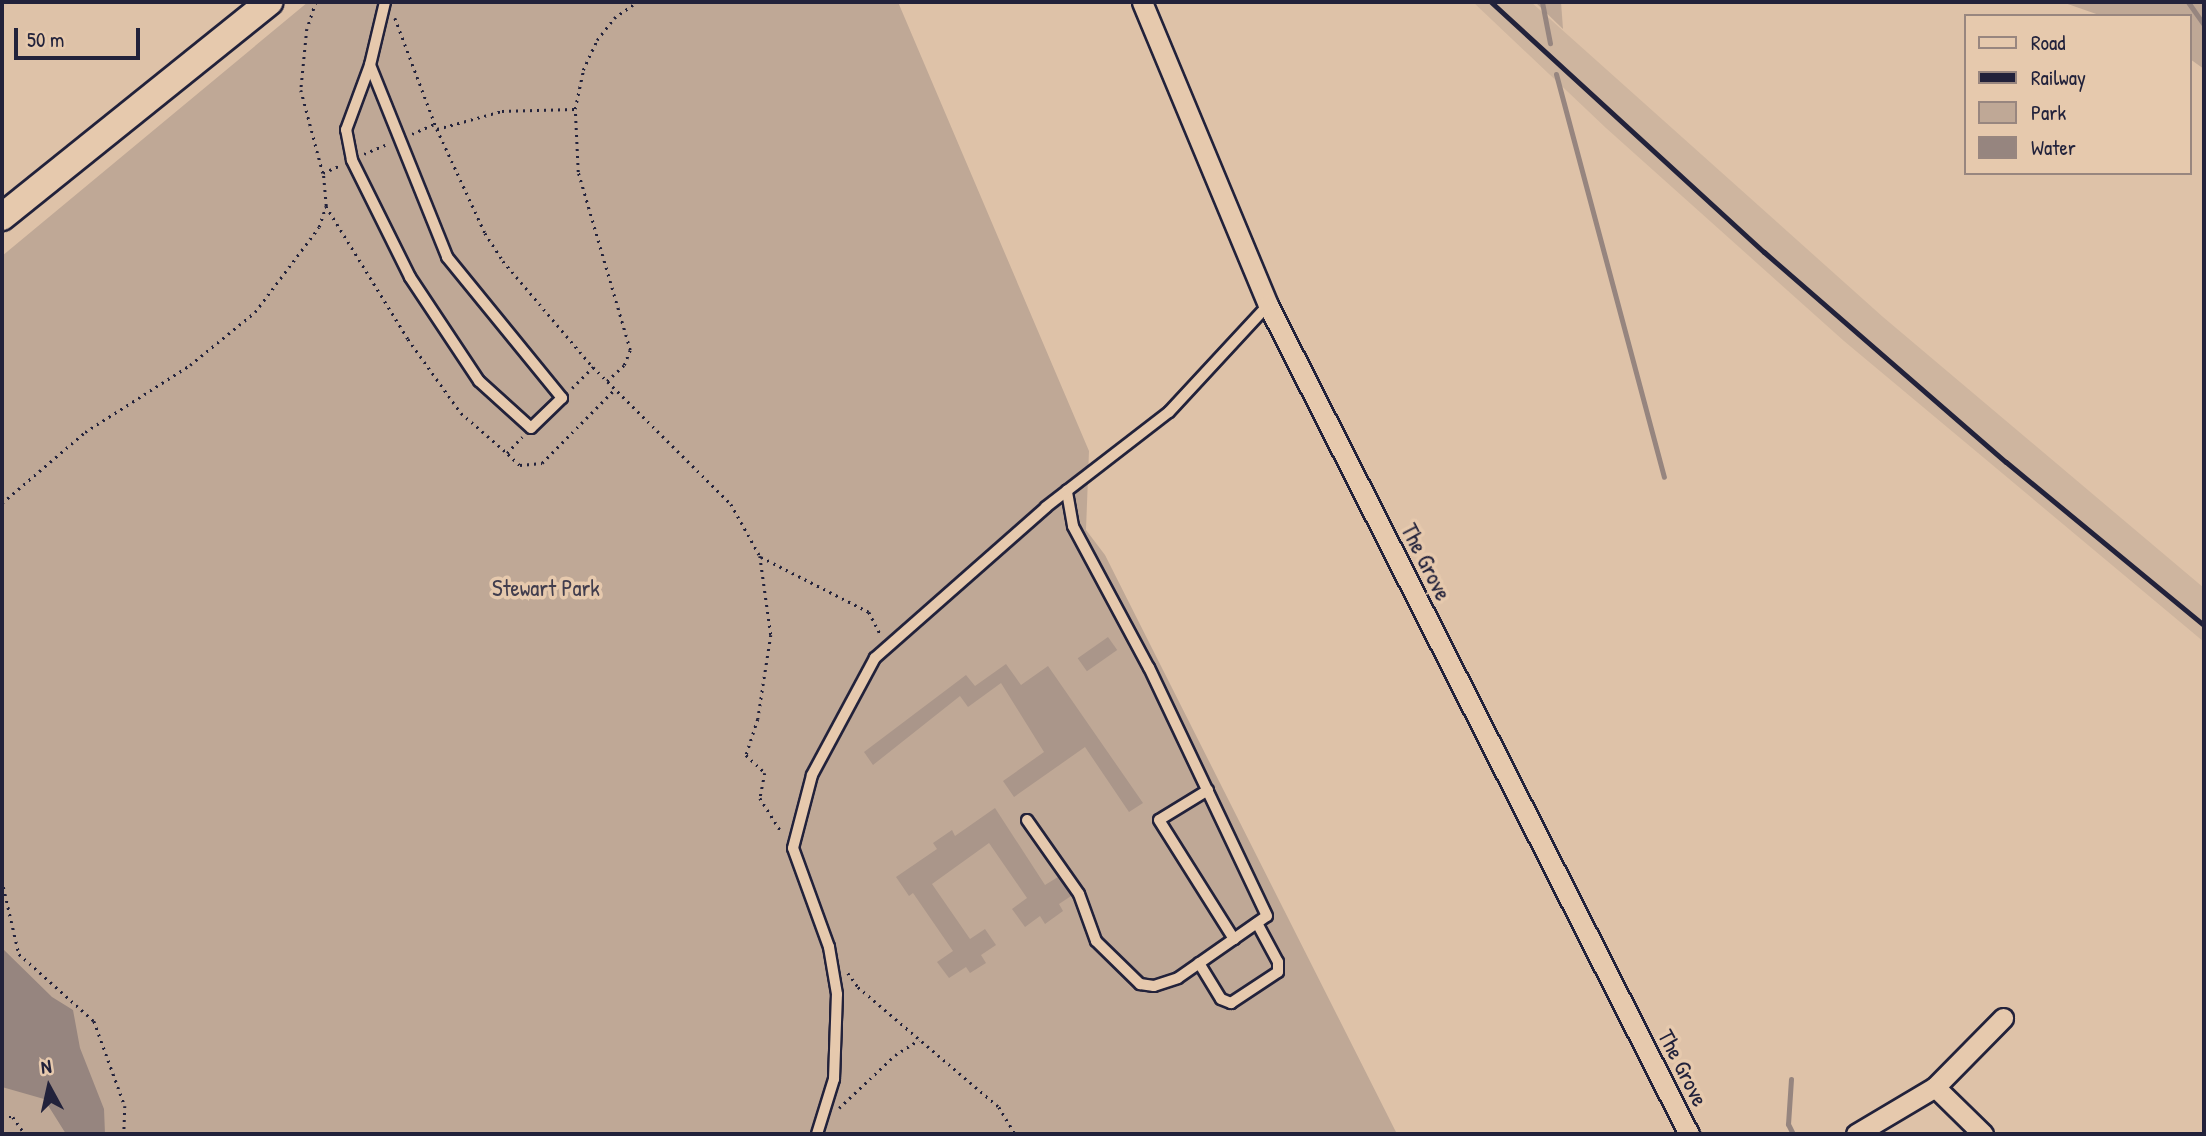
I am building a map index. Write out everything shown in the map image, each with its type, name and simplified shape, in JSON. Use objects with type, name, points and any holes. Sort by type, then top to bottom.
[{"type":"main road","points":[[2,217],[267,2]]},
{"type":"street","name":"The Grove","points":[[1142,2],[1268,305],[1689,1134]]},
{"type":"street","points":[[1856,1134],[1936,1087],[2003,1018]]},
{"type":"street","points":[[1936,1087],[1983,1134]]},
{"type":"lane","points":[[370,65],[447,257],[562,398],[531,428],[479,381],[410,277],[352,160],[346,130],[370,65],[384,2]]},
{"type":"lane","points":[[817,1134],[834,1079],[839,1039],[830,947],[793,848],[812,775],[875,658],[1067,491],[1169,412],[1268,305]]},
{"type":"lane","points":[[1027,820],[1079,894],[1096,941],[1128,976],[1154,986],[1178,978],[1267,916],[1208,790],[1073,526],[1067,491]]},
{"type":"lane","points":[[1208,790],[1159,820],[1234,939]]},
{"type":"lane","points":[[1199,964],[1221,999],[1231,1003],[1278,972],[1278,962],[1257,923]]},
{"type":"path","points":[[2,503],[85,432],[190,365],[255,312],[320,227],[326,206],[323,173],[301,90],[307,29],[316,2]]},
{"type":"path","points":[[607,381],[624,365],[630,350],[578,172],[575,109],[583,69],[597,40],[614,18],[636,2]]},
{"type":"path","points":[[393,14],[437,129],[485,233],[503,261],[593,367],[731,505],[760,556],[771,635],[758,719],[746,755],[765,774],[760,798],[793,848]]},
{"type":"path","points":[[437,129],[502,111],[575,109]]},
{"type":"path","points":[[405,136],[435,123]]},
{"type":"path","points":[[364,154],[385,145]]},
{"type":"path","points":[[323,173],[340,166]]},
{"type":"path","points":[[326,206],[408,339],[461,413],[520,465],[542,463],[615,389]]},
{"type":"path","points":[[562,398],[593,367]]},
{"type":"path","points":[[507,453],[531,428]]},
{"type":"path","points":[[760,556],[869,612],[880,631],[875,658]]},
{"type":"path","points":[[2,880],[19,954],[54,989],[85,1009],[97,1028],[103,1056],[125,1106],[124,1134]]},
{"type":"path","points":[[830,947],[858,988],[999,1107],[1015,1134]]},
{"type":"path","points":[[820,1123],[895,1055],[919,1040]]},
{"type":"path","points":[[2,1117],[13,1117],[25,1134]]},
{"type":"shaded area","points":[[1473,2],[1531,2],[1883,317],[2204,588],[2204,642],[1844,341],[1606,128]]},
{"type":"green space","name":"Stewart Park","points":[[308,2],[898,2],[1089,451],[1086,530],[1105,555],[1397,1134],[2,1134],[2,256]]},
{"type":"green space","points":[[1535,2],[1561,2],[1563,29]]},
{"type":"green space","points":[[2062,2],[2204,2],[2204,69],[2192,60],[2192,14],[2096,14]]},
{"type":"water","points":[[2,948],[52,997],[73,1010],[80,1048],[104,1109],[105,1134],[66,1134],[44,1099],[2,1087]]},
{"type":"building","points":[[1108,637],[1117,650],[1087,671],[1078,658]]},
{"type":"building","points":[[1006,664],[1021,685],[1048,666],[1143,803],[1129,812],[1085,747],[1014,797],[1003,781],[1044,752],[1001,683],[968,707],[960,696],[873,765],[864,752],[966,675],[975,686]]},
{"type":"building","points":[[995,808],[1045,885],[1058,877],[1071,896],[1059,904],[1063,911],[1045,924],[1040,916],[1025,927],[1012,909],[1027,898],[989,843],[932,884],[970,939],[985,929],[996,945],[981,955],[986,963],[970,973],[966,967],[949,978],[937,962],[953,951],[913,893],[909,896],[896,877],[937,849],[933,843],[952,830],[955,836]]},
{"type":"waterway","points":[[1542,2],[1550,43]]},
{"type":"waterway","points":[[2188,2],[2204,25]]},
{"type":"waterway","points":[[1556,74],[1664,477]]},
{"type":"waterway","points":[[1791,1079],[1788,1124],[1793,1134]]},
{"type":"railway","points":[[1491,2],[1764,252],[2006,462],[2204,625]]}]
